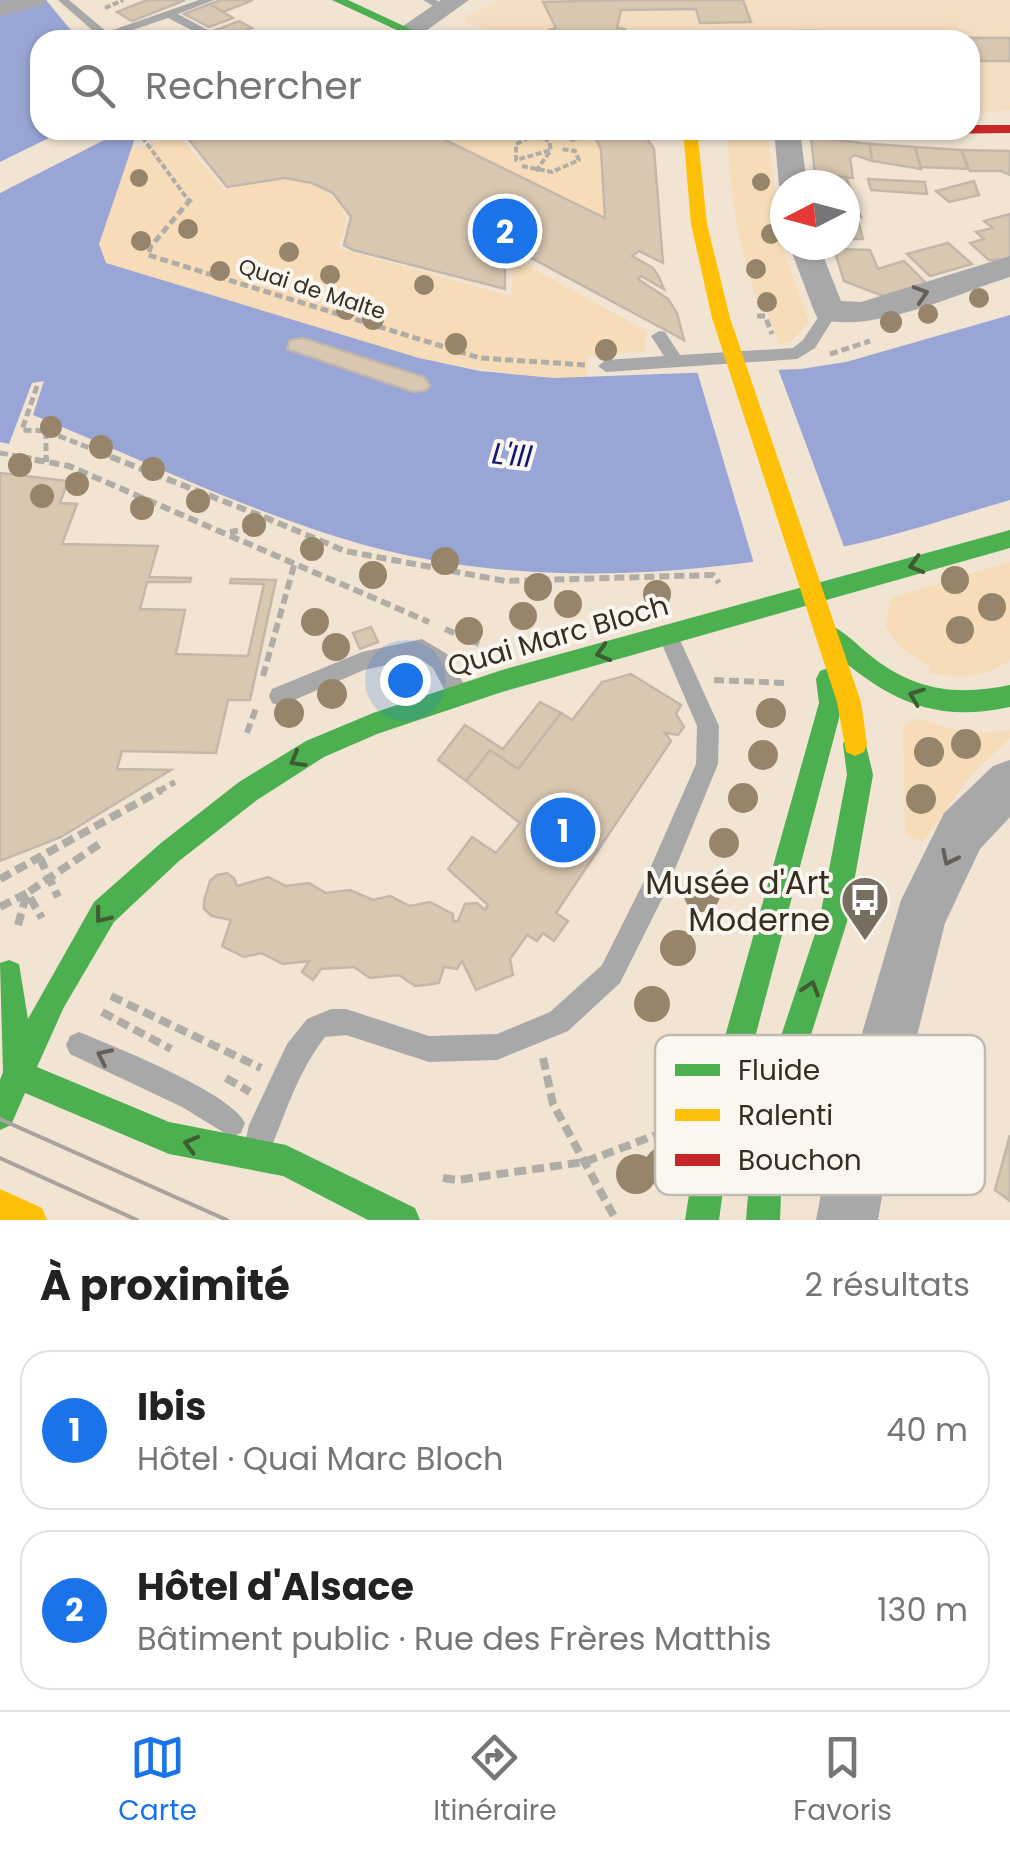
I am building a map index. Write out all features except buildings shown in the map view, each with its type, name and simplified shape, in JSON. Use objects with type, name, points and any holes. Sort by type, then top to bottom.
[{"type":"street","points":[[0,9],[36,0]]},
{"type":"street","points":[[338,0],[403,30]]},
{"type":"street","points":[[423,30],[443,2]]},
{"type":"street","points":[[980,129],[1010,129]]},
{"type":"street","points":[[691,140],[698,224],[729,345],[850,702],[860,775],[833,922],[796,1035]]},
{"type":"street","points":[[788,140],[791,170]]},
{"type":"street","points":[[810,260],[830,311],[862,313],[1010,266]]},
{"type":"street","name":"Quai Marc Bloch","points":[[0,1114],[54,997],[84,942],[118,896],[259,784],[345,735],[459,695],[1010,538]]},
{"type":"street","points":[[825,632],[872,674],[933,703],[984,706],[1010,696]]},
{"type":"street","points":[[825,632],[831,703]]},
{"type":"street","points":[[889,1035],[920,919],[962,830],[1010,783]]},
{"type":"street","points":[[741,1035],[794,843]]},
{"type":"street","points":[[4,972],[54,997]]},
{"type":"street","points":[[4,972],[18,1075],[168,1138],[230,1153],[286,1160],[403,1220]]},
{"type":"street","points":[[702,1220],[706,1195]]},
{"type":"street","points":[[764,1220],[765,1195]]},
{"type":"street","points":[[847,1220],[851,1195]]},
{"type":"street","points":[[0,1205],[30,1220]]},
{"type":"lane","points":[[63,0],[96,30]]},
{"type":"lane","points":[[126,30],[210,0]]},
{"type":"lane","points":[[171,15],[200,30]]},
{"type":"lane","points":[[606,366],[797,353],[809,344],[830,311]]},
{"type":"lane","points":[[659,336],[676,362]]},
{"type":"lane","points":[[260,1145],[259,1135],[284,1079],[296,1054],[316,1028],[346,1022],[429,1050],[497,1047],[558,1022],[611,974],[657,882],[707,764],[708,726],[668,635]]},
{"type":"lane","points":[[270,696],[362,660],[422,648],[440,660],[459,695]]},
{"type":"lane","points":[[794,843],[819,812],[833,756],[831,703]]},
{"type":"lane","points":[[79,1045],[192,1097],[286,1160]]},
{"type":"path","name":"Quai de Malte","points":[[144,140],[191,199],[148,255],[480,358],[606,366]]},
{"type":"path","points":[[523,140],[513,151],[516,160],[552,150]]},
{"type":"path","points":[[547,140],[552,150]]},
{"type":"path","points":[[522,166],[536,171],[567,169],[579,160],[578,153],[561,149]]},
{"type":"path","points":[[536,171],[552,150]]},
{"type":"path","points":[[526,156],[544,164]]},
{"type":"path","points":[[37,386],[22,430],[46,431],[345,551],[505,581],[713,575],[729,595]]},
{"type":"path","points":[[46,431],[46,462]]},
{"type":"path","points":[[0,453],[69,466],[490,649]]},
{"type":"path","points":[[228,532],[250,529],[264,517]]},
{"type":"path","points":[[265,670],[295,562]]},
{"type":"path","points":[[687,679],[793,682]]},
{"type":"path","points":[[237,742],[250,730],[270,696]]},
{"type":"path","points":[[0,880],[192,772]]},
{"type":"path","points":[[40,858],[47,879],[84,942]]},
{"type":"path","points":[[0,908],[27,893],[70,968],[104,1014],[185,1056]]},
{"type":"path","points":[[106,986],[112,998],[284,1079]]},
{"type":"path","points":[[536,1031],[553,1104],[616,1220]]},
{"type":"path","points":[[216,1073],[273,1104]]},
{"type":"path","points":[[429,1176],[457,1180],[584,1162],[655,1135]]},
{"type":"shaded area","points":[[501,0],[1010,0],[1010,110],[980,113],[980,30],[488,30],[466,23],[464,17]]},
{"type":"shaded area","points":[[162,140],[183,140],[224,190],[281,180],[323,190],[338,202],[345,215],[346,227],[337,248],[511,296],[514,258],[646,331],[645,351],[588,356],[586,378],[465,367],[343,338],[106,263],[99,244],[129,150]]},
{"type":"shaded area","points":[[445,140],[593,140],[601,149],[605,218]]},
{"type":"shaded area","points":[[728,140],[768,140],[772,170],[770,260],[787,260],[809,322],[792,341],[780,345],[767,312],[761,312],[733,203]]},
{"type":"shaded area","points":[[1010,562],[1010,660],[1000,666],[971,676],[929,673],[929,666],[901,648],[885,627],[891,598]]},
{"type":"shaded area","points":[[917,718],[963,730],[1010,730],[1010,738],[969,777],[923,842],[905,835],[903,726]]},
{"type":"water","name":"L'Ill","points":[[0,0],[46,0],[71,30],[30,30],[30,140],[134,140],[99,244],[106,263],[419,358],[480,371],[554,378],[801,369],[846,362],[1010,315],[1010,500],[884,537],[780,558],[655,571],[529,572],[404,555],[304,526],[226,497],[33,415],[44,381],[32,383],[9,444],[0,442],[0,193],[7,189],[0,184]]},
{"type":"pier","points":[[45,140],[104,140],[0,193],[0,162]]},
{"type":"pier","points":[[777,366],[846,552],[755,567],[697,371]]},
{"type":"tram line","points":[[0,1119],[227,1220]]},
{"type":"tram line","points":[[0,1158],[137,1220]]},
{"type":"traffic: fast","points":[[338,0],[406,30]]},
{"type":"traffic: fast","points":[[0,1114],[54,997],[104,912],[170,852],[248,791],[315,749],[373,724],[502,681],[1010,539]]},
{"type":"traffic: fast","points":[[828,634],[870,669],[911,693],[956,703],[1010,696]]},
{"type":"traffic: fast","points":[[741,1035],[831,703],[828,679]]},
{"type":"traffic: fast","points":[[796,1035],[833,922],[860,775],[855,744]]},
{"type":"traffic: fast","points":[[9,974],[19,1075],[169,1138],[286,1161],[403,1220]]},
{"type":"traffic: fast","points":[[702,1220],[706,1195]]},
{"type":"traffic: fast","points":[[763,1220],[764,1195]]},
{"type":"traffic: slow","points":[[691,140],[699,224],[721,318],[849,702],[855,744]]},
{"type":"traffic: slow","points":[[0,1205],[30,1220]]},
{"type":"traffic: jam","points":[[980,129],[1010,129]]},
{"type":"place","name":"Hôtel d'Alsace","points":[[505,231]]},
{"type":"place","name":"Ibis","points":[[563,830]]},
{"type":"place","name":"Musée d'Art Moderne","points":[[865,942]]}]
